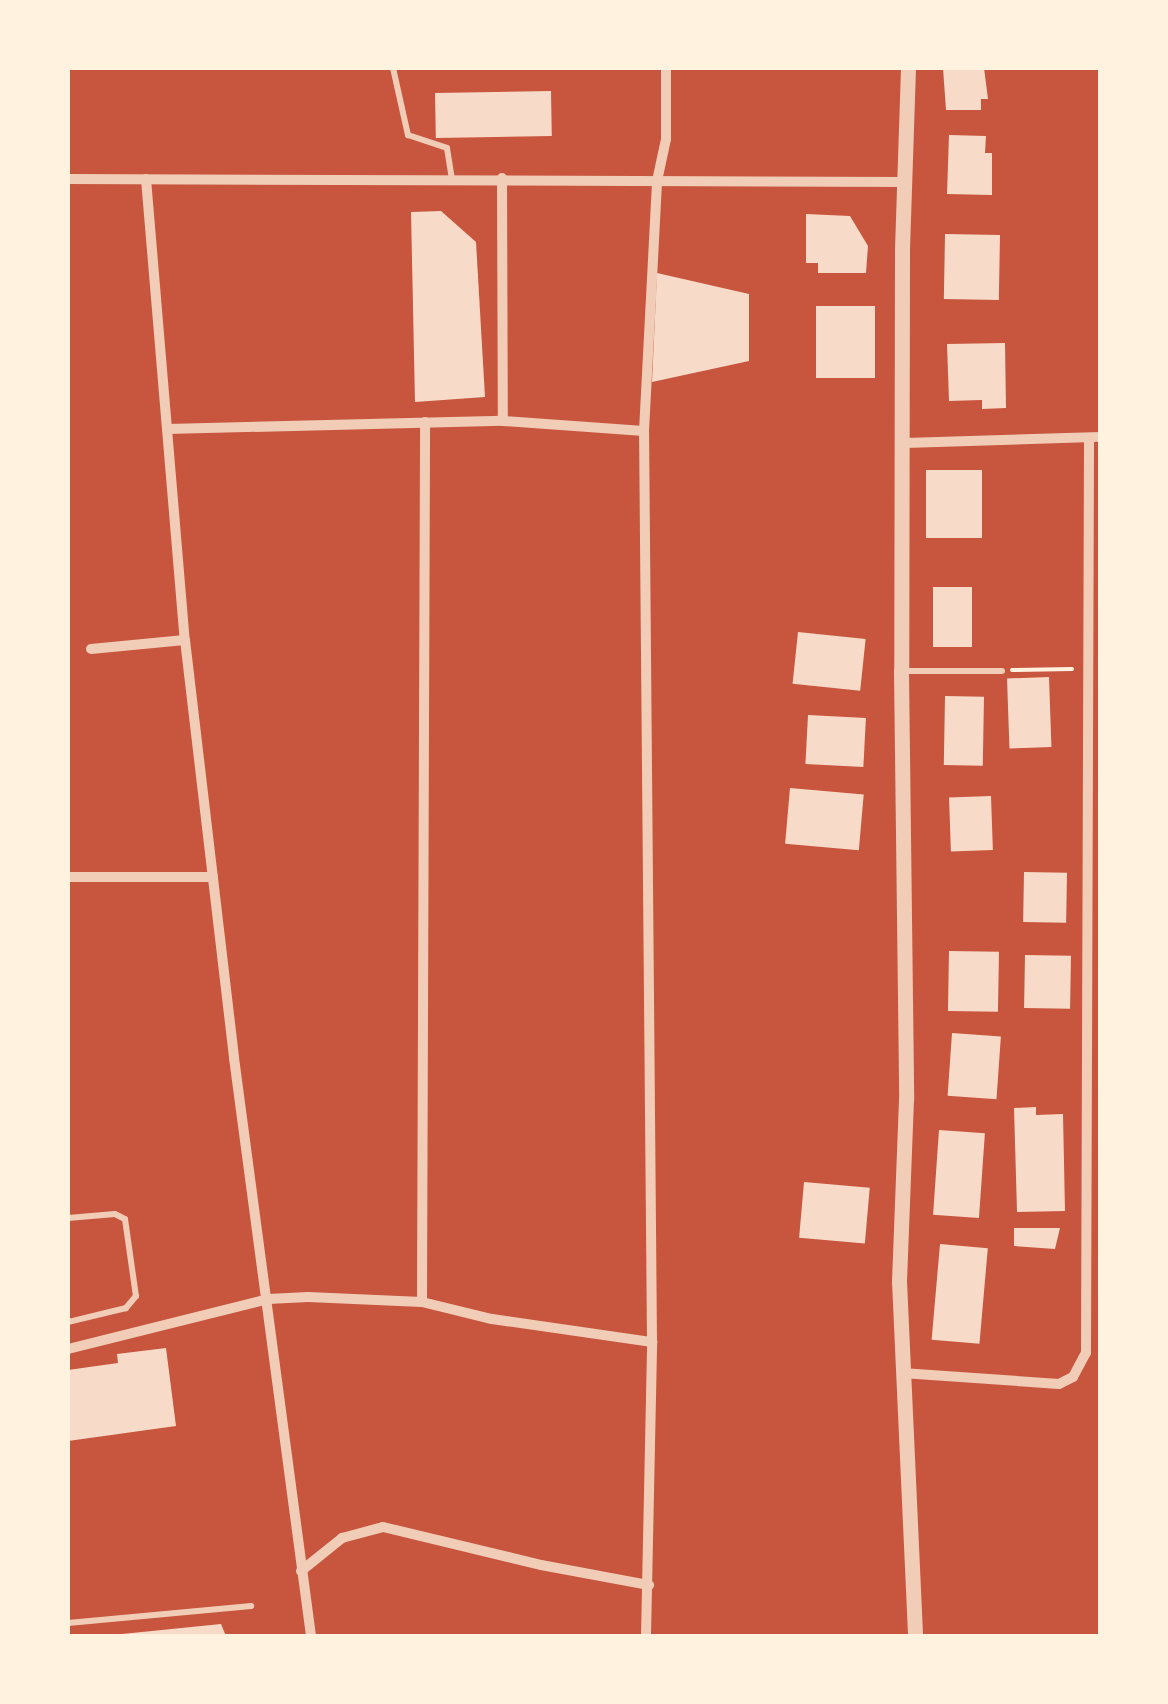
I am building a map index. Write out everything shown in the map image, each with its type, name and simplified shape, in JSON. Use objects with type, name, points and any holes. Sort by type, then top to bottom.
[{"type":"street","points":[[646,1636],[652,1342],[644,431],[657,181],[666,139],[666,68]]},
{"type":"street","points":[[908,68],[901,671],[907,860],[906,1099],[899,1281],[915,1634],[931,1636]]},
{"type":"street","points":[[502,178],[503,421]]},
{"type":"street","points":[[68,180],[502,178],[905,182]]},
{"type":"street","points":[[146,179],[186,640],[311,1636]]},
{"type":"street","points":[[167,429],[503,421],[644,431]]},
{"type":"street","points":[[422,1302],[425,422]]},
{"type":"street","points":[[902,1373],[1059,1384],[1084,1364],[1088,1317],[1088,669],[1095,655],[1095,438],[905,443]]},
{"type":"street","points":[[91,649],[186,640]]},
{"type":"street","points":[[68,877],[213,877]]},
{"type":"street","points":[[68,1349],[268,1299],[422,1302],[492,1319],[652,1342]]},
{"type":"street","points":[[301,1571],[342,1538],[382,1527],[649,1585]]},
{"type":"lane","points":[[393,68],[408,135],[447,148],[452,178]]},
{"type":"lane","points":[[901,671],[1002,670]]},
{"type":"lane","points":[[68,1218],[116,1214],[124,1219],[136,1296],[126,1308],[68,1322]]},
{"type":"lane","points":[[68,1623],[250,1606]]},
{"type":"path","points":[[1002,670],[1088,669]]},
{"type":"building","points":[[943,68],[984,68],[988,99],[981,99],[981,110],[946,110]]},
{"type":"building","points":[[551,91],[552,136],[436,138],[435,93]]},
{"type":"building","points":[[949,135],[986,136],[985,153],[992,153],[992,195],[947,194]]},
{"type":"building","points":[[441,211],[476,242],[485,397],[415,402],[411,212]]},
{"type":"building","points":[[806,214],[850,216],[868,246],[866,273],[818,273],[818,263],[806,263]]},
{"type":"building","points":[[945,234],[1000,235],[999,300],[944,299]]},
{"type":"building","points":[[657,273],[749,294],[749,361],[652,382]]},
{"type":"building","points":[[816,306],[875,306],[875,378],[816,378]]},
{"type":"building","points":[[1005,343],[1006,408],[982,409],[982,400],[949,401],[947,344]]},
{"type":"building","points":[[926,470],[982,470],[982,538],[926,538]]},
{"type":"building","points":[[933,587],[972,587],[972,647],[933,647]]},
{"type":"building","points":[[798,632],[866,639],[860,691],[793,684]]},
{"type":"building","points":[[1049,677],[1051,747],[1009,748],[1007,678]]},
{"type":"building","points":[[945,696],[984,697],[983,766],[944,765]]},
{"type":"building","points":[[808,715],[866,718],[863,767],[805,764]]},
{"type":"building","points":[[790,788],[864,794],[859,850],[785,844]]},
{"type":"building","points":[[991,796],[993,850],[951,851],[949,797]]},
{"type":"building","points":[[1024,872],[1067,873],[1066,923],[1023,922]]},
{"type":"building","points":[[949,951],[999,952],[998,1012],[948,1011]]},
{"type":"building","points":[[1025,955],[1071,956],[1070,1009],[1024,1008]]},
{"type":"building","points":[[952,1033],[1001,1036],[996,1099],[948,1096]]},
{"type":"building","points":[[1036,1107],[1036,1115],[1063,1114],[1065,1211],[1017,1212],[1014,1108]]},
{"type":"building","points":[[939,1130],[985,1133],[979,1218],[933,1215]]},
{"type":"building","points":[[804,1182],[870,1188],[865,1244],[799,1238]]},
{"type":"building","points":[[1014,1228],[1060,1228],[1055,1249],[1014,1246]]},
{"type":"building","points":[[940,1244],[988,1248],[979,1344],[932,1340]]},
{"type":"building","points":[[166,1348],[176,1426],[68,1441],[68,1370],[118,1363],[117,1354]]},
{"type":"building","points":[[221,1624],[226,1636],[122,1636],[122,1634]]}]
